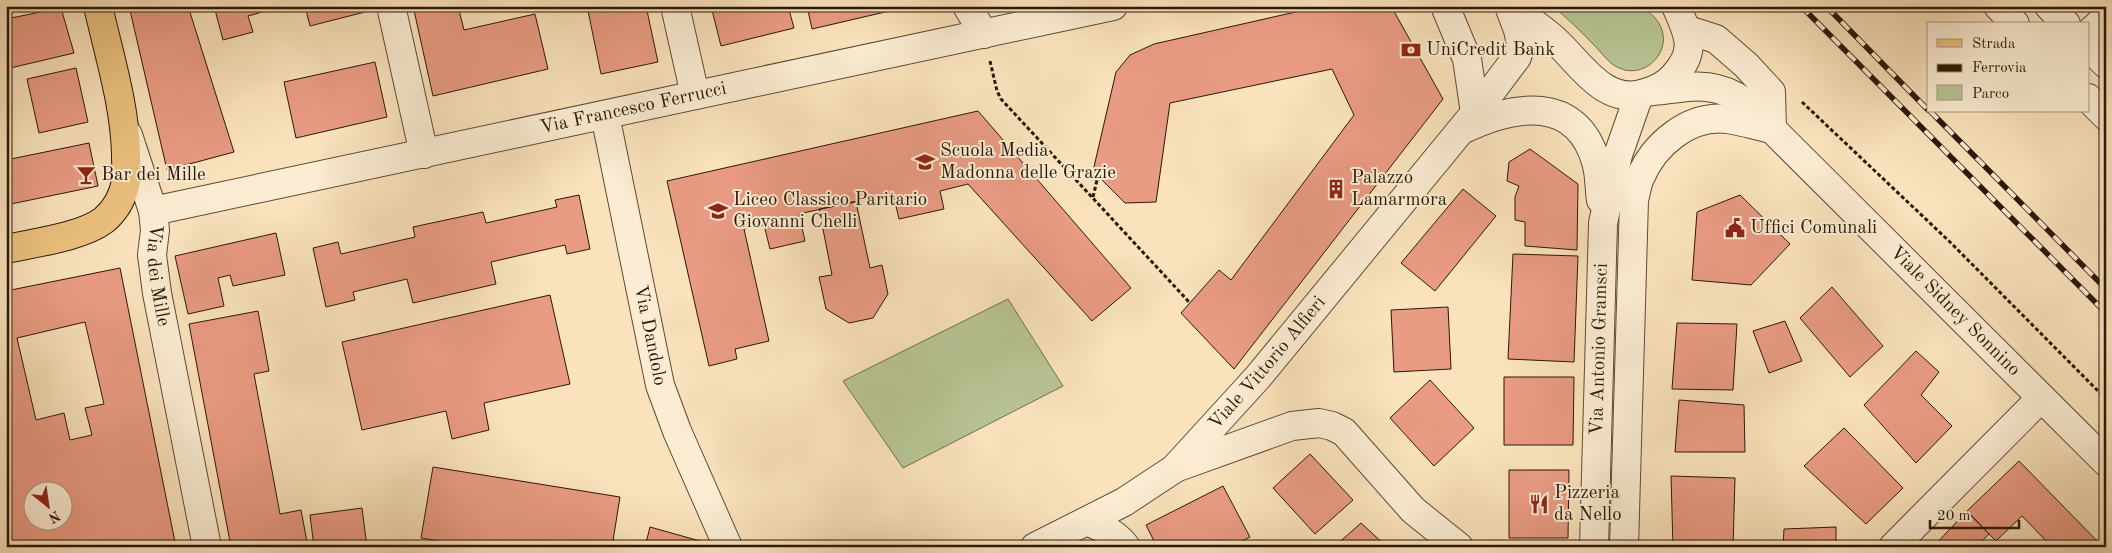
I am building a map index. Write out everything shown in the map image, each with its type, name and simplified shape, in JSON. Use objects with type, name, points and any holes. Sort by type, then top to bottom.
[{"type":"main road","name":"Via dei Mille","points":[[98,6],[125,127]]},
{"type":"main road","points":[[6,249],[50,240],[81,231],[103,221],[115,210],[122,198],[126,180],[125,127]]},
{"type":"street","points":[[391,6],[424,154]]},
{"type":"street","points":[[675,6],[695,95]]},
{"type":"street","points":[[968,6],[984,34]]},
{"type":"street","name":"Via Francesco Ferrucci","points":[[153,211],[1113,6]]},
{"type":"street","points":[[1445,6],[1467,59],[1468,122]]},
{"type":"street","name":"Viale Vittorio Alfieri","points":[[1034,547],[1124,502],[1174,468],[1258,377],[1468,122],[1517,57],[1521,44],[1509,6]]},
{"type":"street","name":"Viale Sidney Sonnino","points":[[1509,6],[1558,43],[1605,90],[1623,95],[1690,86],[1715,88],[1744,100],[2106,462]]},
{"type":"street","points":[[1998,6],[2013,22]]},
{"type":"street","points":[[2049,6],[2064,22]]},
{"type":"street","points":[[1646,93],[1665,84],[1675,75],[1688,54],[1689,43],[1682,18]]},
{"type":"street","points":[[1682,18],[1716,39],[1746,65],[1771,92],[1772,128]]},
{"type":"street","points":[[2090,32],[2106,18]]},
{"type":"street","points":[[2090,48],[2106,64]]},
{"type":"street","name":"Via Antonio Gramsci","points":[[1594,547],[1603,223],[1618,155],[1646,93]]},
{"type":"street","points":[[2090,100],[2106,116]]},
{"type":"street","name":"Viale Vittorio Alfieri","points":[[1468,122],[1510,112],[1534,110],[1566,117],[1579,130],[1596,162],[1603,223]]},
{"type":"street","name":"Via Dandolo","points":[[605,115],[660,385],[677,431],[728,547]]},
{"type":"street","name":"Via Antonio Gramsci","points":[[1624,547],[1634,200],[1640,178],[1663,142],[1690,125],[1704,121],[1726,119],[1772,128]]},
{"type":"street","name":"Via dei Mille","points":[[125,127],[153,211],[155,230],[152,255],[156,293],[207,547]]},
{"type":"street","name":"Via Antonio Gramsci","points":[[1618,155],[1634,223]]},
{"type":"street","points":[[1892,547],[2041,398]]},
{"type":"street","points":[[1174,468],[1292,426],[1319,423],[1332,426],[1344,432],[1413,510],[1459,547]]},
{"type":"street","points":[[1087,521],[1120,538],[1126,547]]},
{"type":"path","points":[[984,34],[997,92],[1001,99],[1190,303]]},
{"type":"path","points":[[1802,102],[1950,242],[2106,399]]},
{"type":"path","points":[[1093,198],[1098,176]]},
{"type":"green space","points":[[1552,6],[1643,6],[1661,26],[1662,48],[1653,62],[1645,67],[1628,71],[1619,68],[1609,61],[1574,25]]},
{"type":"green space","points":[[1008,299],[1063,386],[903,468],[843,381]]},
{"type":"building","points":[[129,6],[188,6],[234,152],[167,170]]},
{"type":"building","points":[[214,6],[284,6],[248,16],[253,32],[223,40]]},
{"type":"building","points":[[305,6],[364,6],[365,12],[310,26]]},
{"type":"building","points":[[413,6],[458,6],[464,30],[535,14],[548,69],[433,96]]},
{"type":"building","points":[[587,6],[646,6],[658,62],[601,74]]},
{"type":"building","points":[[711,6],[788,6],[794,28],[721,46]]},
{"type":"building","points":[[807,6],[911,6],[812,29]]},
{"type":"building","name":"Palazzo Lamarmora","points":[[1322,6],[1391,6],[1443,99],[1234,369],[1181,313],[1219,270],[1231,280],[1354,115],[1332,69],[1170,103],[1156,202],[1125,203],[1093,171],[1116,72],[1130,55],[1154,44]]},
{"type":"building","points":[[61,8],[74,53],[6,69],[6,19]]},
{"type":"building","points":[[375,62],[387,117],[296,138],[284,82]]},
{"type":"building","points":[[76,68],[88,122],[39,133],[27,79]]},
{"type":"building","points":[[978,111],[1131,288],[1092,321],[968,184],[940,191],[944,209],[899,219],[893,193],[799,214],[805,241],[770,249],[764,225],[744,229],[769,341],[735,349],[737,359],[709,366],[667,181]]},
{"type":"building","points":[[89,143],[98,186],[6,205],[6,160]]},
{"type":"building","points":[[1530,149],[1578,184],[1577,250],[1525,246],[1525,222],[1515,220],[1515,197],[1519,186],[1507,181],[1509,162]]},
{"type":"building","points":[[1463,189],[1496,216],[1435,291],[1401,263]]},
{"type":"building","points":[[579,195],[590,249],[567,254],[565,245],[491,262],[496,284],[413,303],[407,279],[353,292],[355,300],[326,307],[313,248],[338,242],[341,254],[415,237],[413,227],[483,212],[486,223],[557,207],[555,200]]},
{"type":"building","name":"Uffici Comunali","points":[[1740,195],[1790,244],[1751,285],[1692,280],[1697,212]]},
{"type":"building","points":[[856,202],[870,268],[882,265],[888,294],[873,318],[849,323],[826,309],[819,277],[832,275],[819,209]]},
{"type":"building","points":[[276,233],[285,275],[233,286],[230,275],[218,278],[224,306],[188,314],[175,256]]},
{"type":"building","points":[[1513,254],[1578,256],[1574,362],[1508,359]]},
{"type":"building","points":[[120,268],[176,547],[12,547],[6,517],[6,291]],"holes":[[[85,322],[104,404],[85,408],[92,435],[70,440],[64,413],[36,420],[17,338]]]},
{"type":"building","points":[[1832,287],[1883,346],[1850,377],[1800,318]]},
{"type":"building","points":[[550,295],[570,384],[484,403],[489,430],[452,439],[446,411],[362,430],[342,342]]},
{"type":"building","points":[[1448,307],[1451,369],[1394,372],[1391,310]]},
{"type":"building","points":[[258,311],[269,371],[254,374],[280,514],[301,510],[308,547],[231,547],[189,324]]},
{"type":"building","points":[[1785,321],[1802,361],[1769,373],[1753,331]]},
{"type":"building","points":[[1677,323],[1737,324],[1733,390],[1672,389]]},
{"type":"building","points":[[1916,351],[1939,372],[1921,395],[1952,426],[1916,463],[1864,405]]},
{"type":"building","points":[[1504,377],[1574,377],[1573,445],[1504,445]]},
{"type":"building","points":[[1430,380],[1474,428],[1434,466],[1390,418]]},
{"type":"building","points":[[1679,400],[1744,405],[1745,452],[1675,452]]},
{"type":"building","points":[[1844,428],[1903,488],[1866,524],[1804,466]]},
{"type":"building","points":[[1310,454],[1353,500],[1315,534],[1273,488]]},
{"type":"building","points":[[2019,461],[2103,547],[2052,547],[2022,516],[1996,541],[1989,534],[1967,511]]},
{"type":"building","points":[[433,467],[620,497],[612,547],[473,547],[421,538]]},
{"type":"building","name":"Pizzeria da Nello","points":[[1509,470],[1569,470],[1568,538],[1509,538]]},
{"type":"building","points":[[1671,476],[1735,478],[1733,547],[1673,547]]},
{"type":"building","points":[[1223,486],[1250,537],[1231,547],[1157,547],[1146,525]]},
{"type":"building","points":[[362,508],[367,547],[314,547],[310,515]]},
{"type":"building","points":[[1967,511],[1989,534],[1976,547],[1933,547]]},
{"type":"building","points":[[1361,523],[1387,547],[1334,547]]},
{"type":"building","points":[[650,527],[707,543],[709,547],[645,547]]},
{"type":"building","points":[[1836,527],[1836,547],[1783,547],[1784,529]]},
{"type":"railway","points":[[1801,6],[2106,313]]},
{"type":"railway","points":[[1826,6],[1927,109]]},
{"type":"railway","points":[[1931,112],[2106,289]]},
{"type":"place","name":"UniCredit Bank","points":[[1411,50]]},
{"type":"place","name":"Scuola Media Madonna delle Grazie","points":[[925,162]]},
{"type":"place","name":"Bar dei Mille","points":[[86,175]]},
{"type":"place","name":"Palazzo Lamarmora","points":[[1336,189]]},
{"type":"place","name":"Liceo Classico Paritario Giovanni Chelli","points":[[718,211]]},
{"type":"place","name":"Uffici Comunali","points":[[1735,228]]},
{"type":"place","name":"Pizzeria da Nello","points":[[1539,504]]}]
